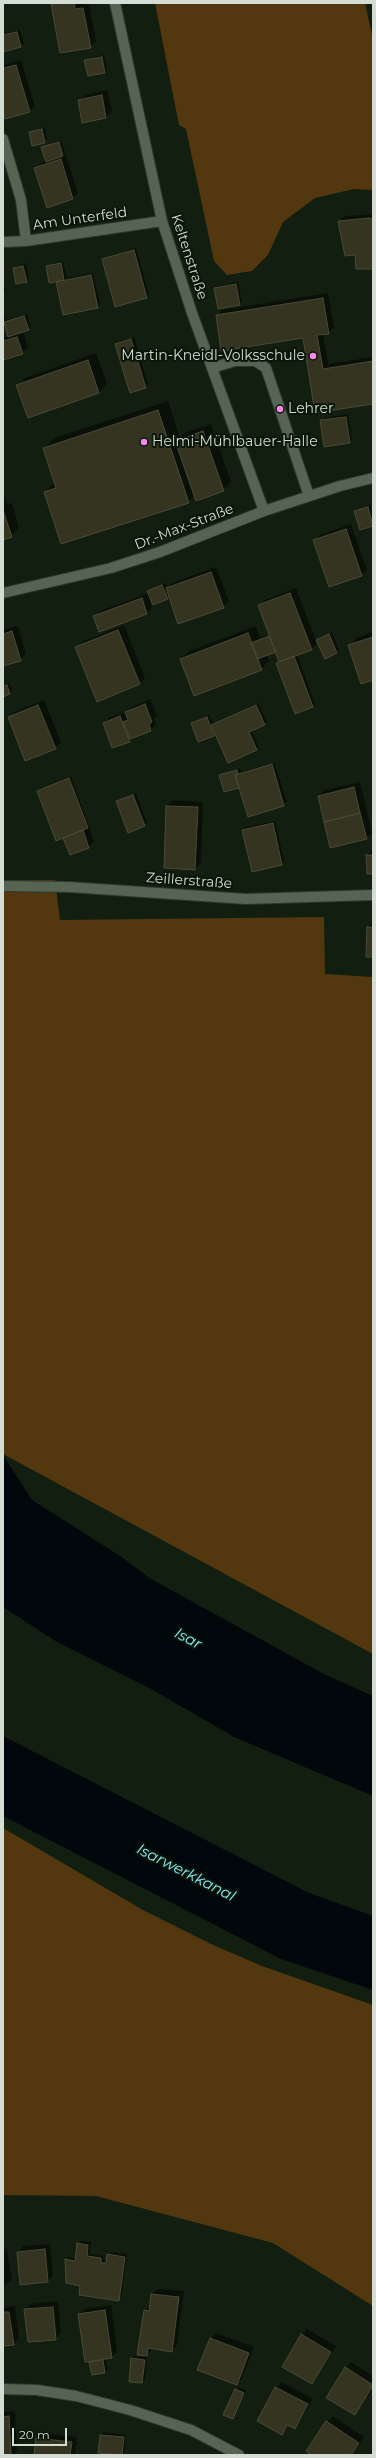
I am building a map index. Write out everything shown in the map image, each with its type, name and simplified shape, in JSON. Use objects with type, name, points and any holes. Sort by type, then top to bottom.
[{"type":"street","name":"Keltenstraße","points":[[115,3],[162,222],[212,368],[264,511]]},
{"type":"street","points":[[3,139],[21,200],[26,241]]},
{"type":"street","name":"Am Unterfeld","points":[[3,242],[26,241],[162,222]]},
{"type":"street","points":[[212,368],[235,361],[255,361],[266,368],[309,496]]},
{"type":"street","name":"Dr.-Max-Straße","points":[[3,593],[103,570],[160,552],[264,511],[309,496],[373,478]]},
{"type":"street","name":"Zeillerstraße","points":[[3,886],[69,887],[246,899],[373,895]]},
{"type":"street","points":[[3,2389],[37,2390],[76,2396],[130,2410],[191,2430],[239,2455]]},
{"type":"shaded area","points":[[155,3],[365,3],[373,40],[373,190],[354,189],[315,198],[283,222],[268,255],[252,271],[227,275],[214,261],[186,129],[179,125]]},
{"type":"shaded area","points":[[3,880],[55,880],[60,920],[324,917],[325,974],[373,977],[373,1654],[3,1454]]},
{"type":"shaded area","points":[[3,1828],[143,1910],[213,1945],[262,1966],[373,2005],[373,2306],[273,2243],[96,2196],[3,2195]]},
{"type":"water","name":"Isar","points":[[3,1455],[32,1500],[120,1556],[151,1579],[324,1674],[373,1696],[373,1796],[234,1737],[153,1690],[57,1642],[3,1607]]},
{"type":"water","name":"Isarwerkkanal","points":[[3,1736],[309,1893],[373,1916],[373,1990],[281,1959],[3,1816]]},
{"type":"building","points":[[74,3],[75,9],[83,8],[91,48],[60,53],[51,4]]},
{"type":"building","points":[[17,32],[21,47],[3,52],[3,35]]},
{"type":"building","points":[[102,57],[105,73],[88,76],[84,60]]},
{"type":"building","points":[[16,65],[30,112],[5,119],[3,111],[3,68]]},
{"type":"building","points":[[102,95],[106,118],[82,123],[78,100]]},
{"type":"building","points":[[42,129],[45,143],[32,146],[29,132]]},
{"type":"building","points":[[59,142],[63,156],[46,162],[41,147]]},
{"type":"building","points":[[61,159],[73,199],[47,208],[34,168]]},
{"type":"building","points":[[369,218],[373,219],[373,269],[356,269],[355,255],[345,256],[338,221]]},
{"type":"building","points":[[134,250],[147,298],[115,307],[102,259]]},
{"type":"building","points":[[61,263],[64,280],[49,283],[46,266]]},
{"type":"building","points":[[23,266],[27,282],[16,284],[13,268]]},
{"type":"building","points":[[91,275],[98,308],[63,315],[56,282]]},
{"type":"building","points":[[236,284],[240,305],[218,309],[214,288]]},
{"type":"building","name":"Martin-Kneidl-Volksschule","points":[[323,298],[329,334],[317,335],[323,369],[373,361],[373,404],[315,413],[303,338],[221,351],[216,315]]},
{"type":"building","points":[[24,316],[29,330],[8,337],[4,322]]},
{"type":"building","points":[[17,337],[23,354],[3,360],[3,341]]},
{"type":"building","points":[[131,339],[146,388],[130,393],[115,344]]},
{"type":"building","points":[[88,360],[99,393],[28,418],[16,385]]},
{"type":"building","points":[[158,410],[189,503],[61,544],[44,492],[56,488],[43,448]]},
{"type":"building","points":[[346,417],[350,443],[324,447],[320,420]]},
{"type":"building","points":[[203,431],[224,491],[196,501],[175,441]]},
{"type":"building","points":[[368,507],[373,526],[360,530],[354,511]]},
{"type":"building","points":[[3,510],[12,537],[3,540]]},
{"type":"building","points":[[346,529],[362,576],[329,587],[313,540]]},
{"type":"building","points":[[211,572],[224,608],[178,624],[166,588]]},
{"type":"building","points":[[162,585],[168,599],[153,605],[147,591]]},
{"type":"building","points":[[290,593],[312,650],[279,662],[258,605]]},
{"type":"building","points":[[142,598],[147,614],[99,632],[93,616]]},
{"type":"building","points":[[118,630],[140,684],[97,702],[75,647]]},
{"type":"building","points":[[12,631],[21,661],[3,666],[3,634]]},
{"type":"building","points":[[248,633],[262,670],[194,696],[180,659]]},
{"type":"building","points":[[329,634],[337,653],[325,659],[316,640]]},
{"type":"building","points":[[269,636],[276,652],[257,659],[251,643]]},
{"type":"building","points":[[373,637],[373,680],[361,684],[348,645]]},
{"type":"building","points":[[294,656],[313,707],[295,714],[276,663]]},
{"type":"building","points":[[7,685],[10,694],[3,697],[3,686]]},
{"type":"building","points":[[145,704],[152,722],[149,724],[151,731],[130,739],[123,722],[128,720],[125,712]]},
{"type":"building","points":[[38,705],[56,749],[25,761],[8,717]]},
{"type":"building","points":[[256,705],[265,725],[249,732],[257,750],[228,763],[211,725]]},
{"type":"building","points":[[120,716],[130,742],[112,748],[103,723]]},
{"type":"building","points":[[207,717],[214,736],[198,742],[191,723]]},
{"type":"building","points":[[272,764],[284,806],[248,817],[235,775]]},
{"type":"building","points":[[237,770],[238,774],[235,775],[239,788],[224,792],[219,775]]},
{"type":"building","points":[[69,778],[88,828],[56,841],[37,791]]},
{"type":"building","points":[[354,787],[360,813],[324,822],[318,796]]},
{"type":"building","points":[[133,795],[145,826],[128,833],[116,801]]},
{"type":"building","points":[[166,806],[198,807],[195,870],[164,868]]},
{"type":"building","points":[[360,813],[367,839],[330,848],[324,822]]},
{"type":"building","points":[[273,823],[282,865],[252,872],[242,830]]},
{"type":"building","points":[[83,830],[89,848],[70,855],[63,838]]},
{"type":"building","points":[[366,855],[373,855],[373,874],[367,874]]},
{"type":"building","points":[[367,927],[373,927],[373,957],[366,957]]},
{"type":"building","points":[[77,2243],[88,2245],[87,2256],[101,2258],[101,2263],[106,2263],[107,2254],[125,2257],[119,2301],[79,2295],[80,2286],[66,2283],[65,2259],[75,2261]]},
{"type":"building","points":[[45,2249],[48,2282],[20,2285],[17,2252]]},
{"type":"building","points":[[151,2294],[179,2297],[172,2352],[148,2348],[147,2356],[137,2355],[144,2310],[149,2311]]},
{"type":"building","points":[[53,2307],[56,2340],[28,2342],[24,2309]]},
{"type":"building","points":[[105,2310],[112,2358],[85,2362],[78,2314]]},
{"type":"building","points":[[3,2312],[9,2312],[14,2345],[3,2346]]},
{"type":"building","points":[[301,2334],[331,2352],[312,2384],[282,2367]]},
{"type":"building","points":[[210,2338],[249,2353],[237,2385],[197,2370]]},
{"type":"building","points":[[131,2358],[145,2360],[142,2383],[129,2382]]},
{"type":"building","points":[[103,2360],[105,2373],[92,2375],[89,2362]]},
{"type":"building","points":[[345,2367],[373,2385],[355,2415],[326,2398]]},
{"type":"building","points":[[275,2387],[308,2404],[295,2429],[287,2425],[282,2435],[257,2421]]},
{"type":"building","points":[[235,2389],[244,2393],[233,2419],[223,2415]]},
{"type":"building","points":[[9,2416],[11,2455],[3,2455],[3,2417]]},
{"type":"building","points":[[326,2421],[359,2443],[351,2455],[312,2455],[306,2451]]},
{"type":"building","points":[[100,2435],[124,2437],[122,2455],[98,2453]]},
{"type":"building","points":[[36,2438],[72,2442],[70,2455],[34,2455]]},
{"type":"place","name":"Martin-Kneidl-Volksschule","points":[[313,356]]},
{"type":"place","name":"Lehrer","points":[[280,409]]},
{"type":"place","name":"Helmi-Mühlbauer-Halle","points":[[144,442]]}]
